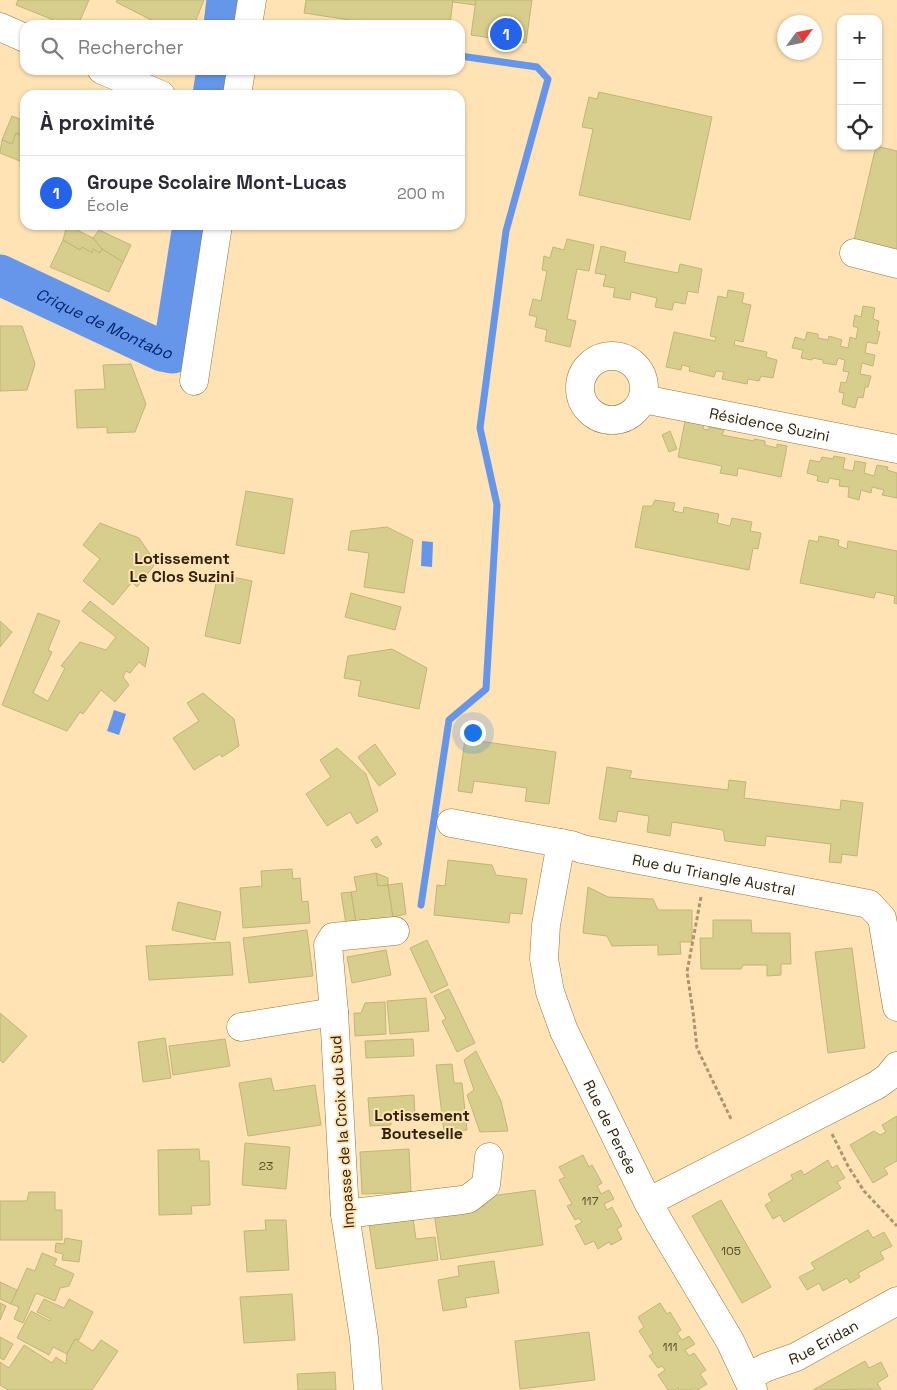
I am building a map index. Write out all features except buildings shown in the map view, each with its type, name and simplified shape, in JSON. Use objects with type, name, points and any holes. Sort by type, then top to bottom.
[{"type":"street","points":[[249,20],[252,0]]},
{"type":"street","points":[[0,27],[20,36]]},
{"type":"street","points":[[114,75],[149,90]]},
{"type":"street","points":[[238,90],[240,75]]},
{"type":"street","points":[[194,381],[217,230]]},
{"type":"street","points":[[854,253],[897,264]]},
{"type":"street","name":"Résidence Suzini","points":[[643,399],[897,449]]},
{"type":"street","name":"Rue du Triangle Austral","points":[[451,823],[869,904],[882,918],[897,1007]]},
{"type":"street","name":"Rue de Persée","points":[[561,843],[546,925],[544,959],[550,992],[564,1031],[648,1202],[730,1340],[750,1383]]},
{"type":"street","name":"Impasse de la Croix du Sud","points":[[368,1390],[364,1338],[345,1214],[334,1012],[328,944],[333,937],[395,931]]},
{"type":"street","points":[[241,1027],[334,1012]]},
{"type":"street","points":[[648,1202],[876,1085],[888,1077],[897,1066]]},
{"type":"street","points":[[345,1214],[468,1199],[486,1185],[489,1157]]},
{"type":"street","name":"Rue Eridan","points":[[750,1383],[767,1367],[796,1357],[897,1301]]},
{"type":"path","points":[[702,892],[687,972],[697,1048],[732,1121]]},
{"type":"path","points":[[829,1127],[848,1166],[864,1191],[897,1226]]},
{"type":"water","points":[[422,541],[433,542],[432,567],[421,566]]},
{"type":"water","points":[[114,710],[126,714],[119,735],[107,731]]},
{"type":"waterway","name":"Crique de Montabo","points":[[225,20],[227,0]]},
{"type":"waterway","points":[[421,905],[449,720],[486,689],[497,505],[480,428],[506,231],[548,79],[537,67],[465,57]]},
{"type":"waterway","name":"Crique de Montabo","points":[[214,90],[216,75]]},
{"type":"waterway","name":"Crique de Montabo","points":[[0,275],[162,351],[173,353],[192,230]]},
{"type":"place","name":"Groupe Scolaire Mont-Lucas","points":[[506,34]]},
{"type":"district","name":"Lotissement Le Clos Suzini","points":[[182,567]]},
{"type":"district","name":"Lotissement Bouteselle","points":[[422,1124]]}]
